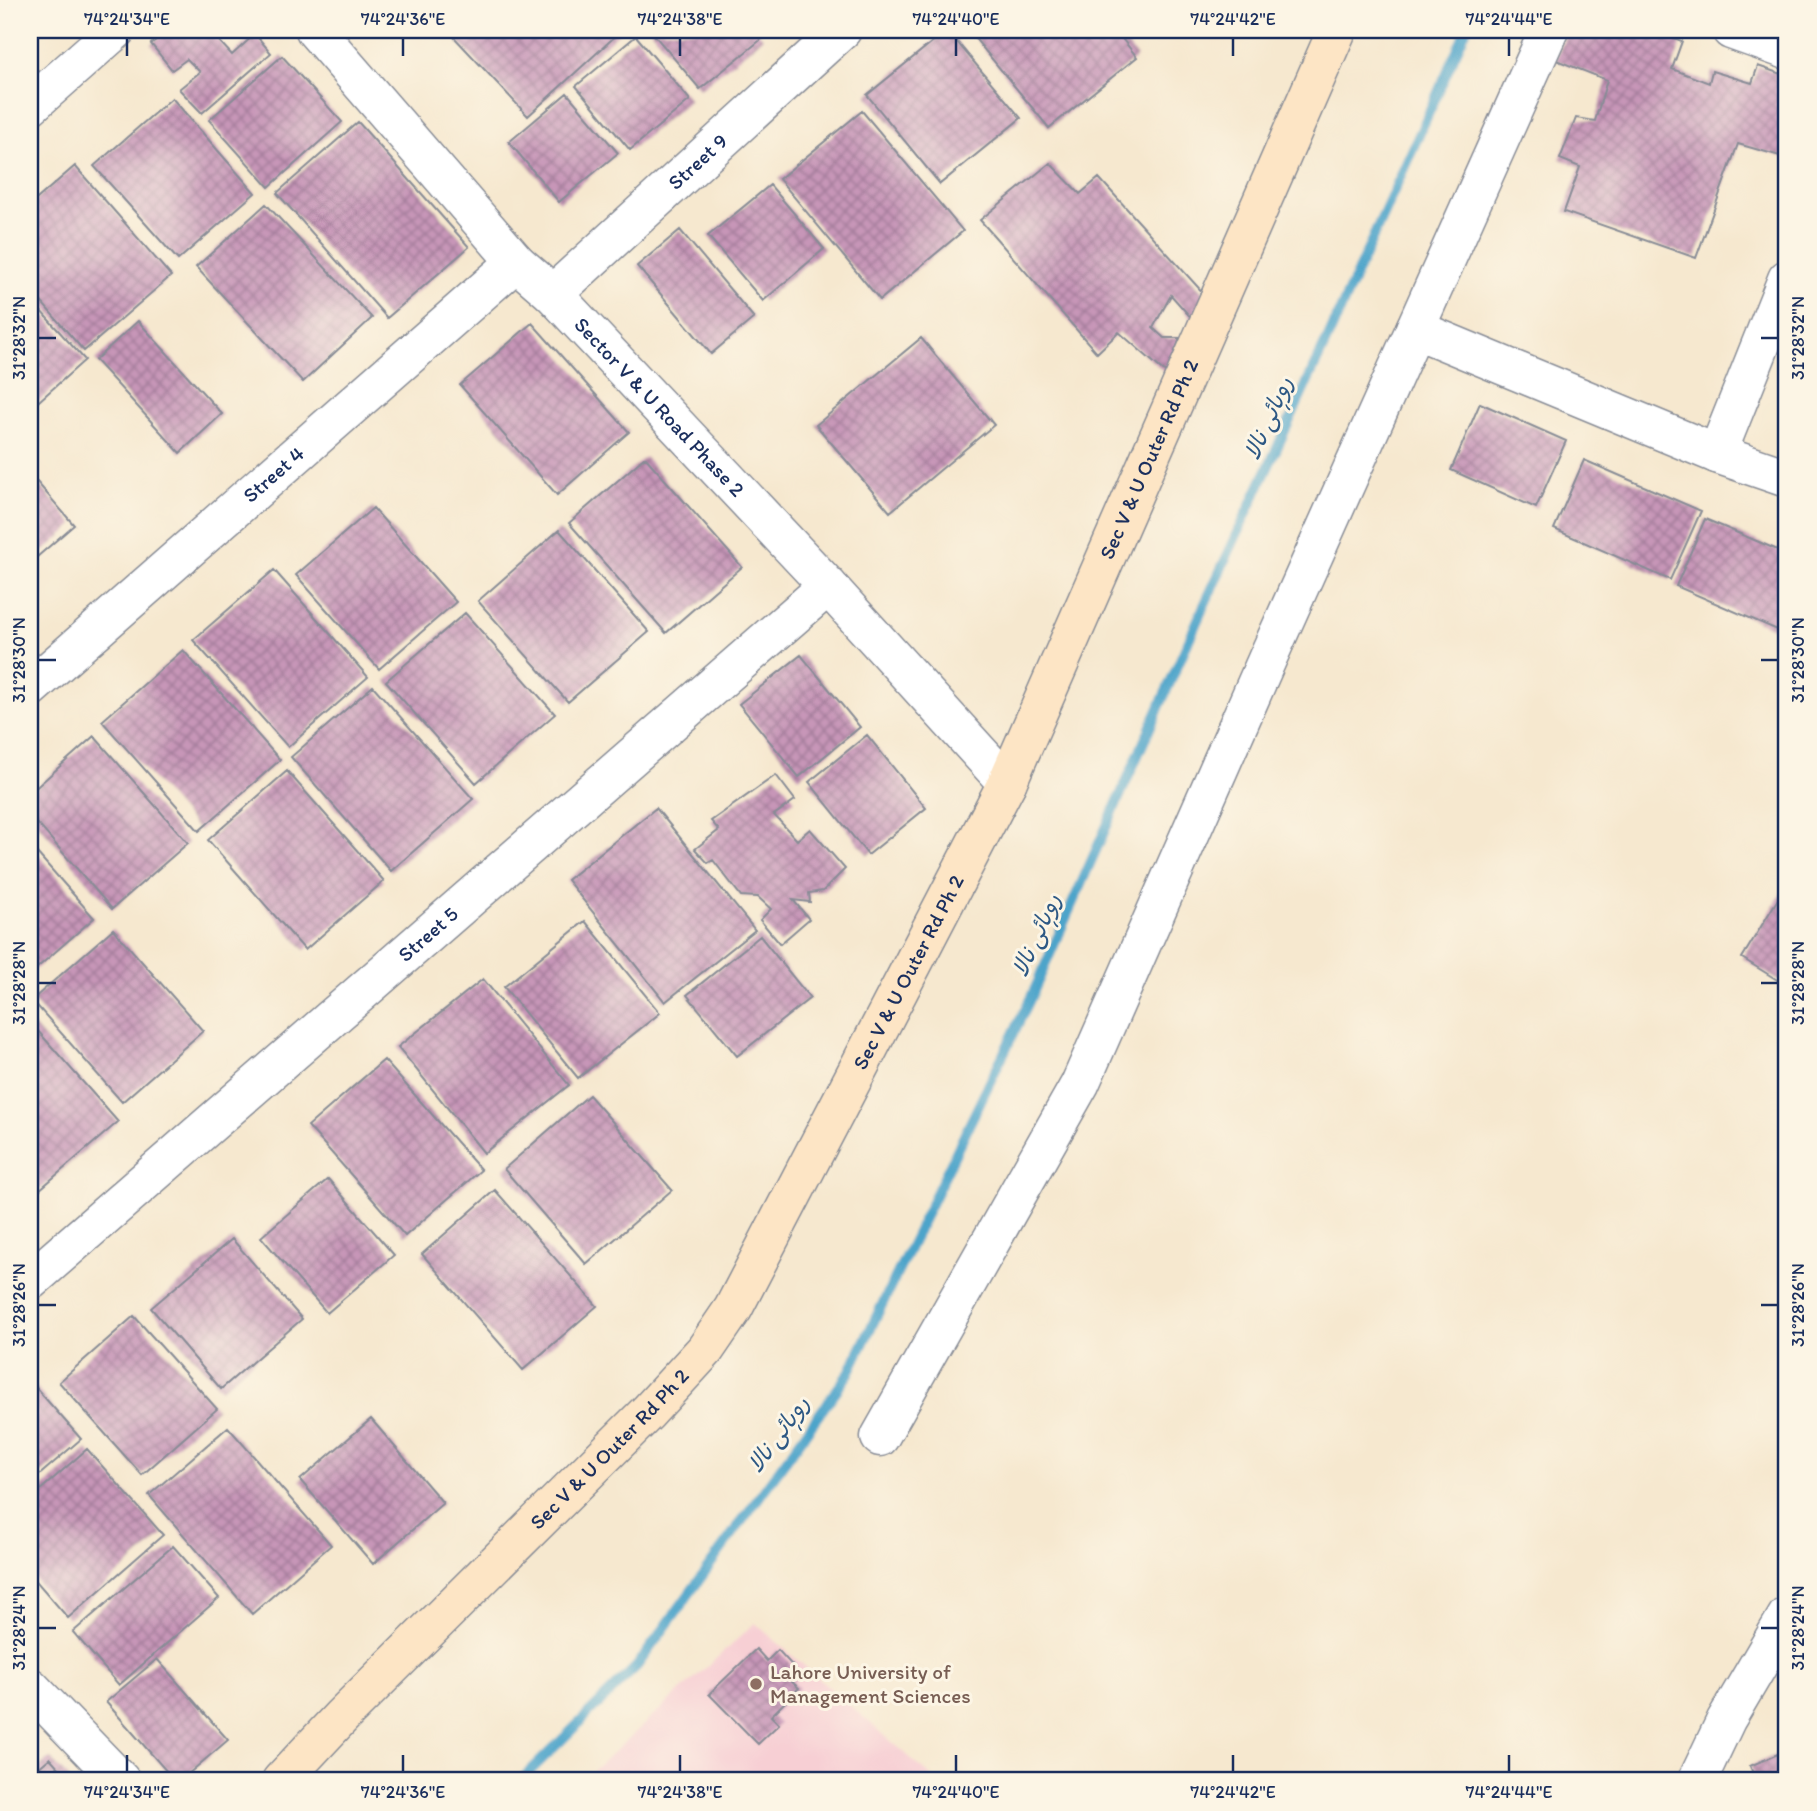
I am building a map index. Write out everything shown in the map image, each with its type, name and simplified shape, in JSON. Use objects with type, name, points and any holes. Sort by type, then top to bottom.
[{"type":"main road","name":"Sec V & U Outer Rd Ph 2","points":[[281,1781],[341,1717],[648,1412],[705,1350],[733,1309],[1007,783],[1337,30]]},
{"type":"street","points":[[30,106],[116,30]]},
{"type":"street","name":"Sector V & U Road Phase 2","points":[[315,30],[516,262],[553,293],[828,586],[1007,783]]},
{"type":"street","name":"Street 9","points":[[553,293],[842,30]]},
{"type":"street","points":[[880,1437],[1080,1084],[1549,30]]},
{"type":"street","name":"Street 4","points":[[30,688],[516,262]]},
{"type":"street","points":[[1717,454],[1787,279]]},
{"type":"street","points":[[1415,329],[1717,454],[1787,478]]},
{"type":"street","name":"Street 5","points":[[30,1281],[828,586]]},
{"type":"street","points":[[1697,1781],[1726,1720],[1787,1616]]},
{"type":"street","points":[[30,1687],[121,1781]]},
{"type":"shaded area","name":"Lahore University of Management Sciences","points":[[755,1623],[937,1781],[582,1781]]},
{"type":"building","points":[[168,30],[209,30],[232,55],[255,34],[271,53],[202,113],[179,89],[200,72],[187,59],[172,70],[151,44]]},
{"type":"building","points":[[462,30],[622,30],[528,116],[454,37]]},
{"type":"building","points":[[650,30],[756,30],[763,38],[700,89]]},
{"type":"building","points":[[947,30],[1021,118],[940,184],[867,95]]},
{"type":"building","points":[[968,30],[1115,30],[1137,57],[1049,128]]},
{"type":"building","points":[[1567,30],[1651,30],[1682,41],[1672,69],[1709,83],[1712,71],[1752,83],[1758,66],[1787,76],[1787,158],[1738,144],[1696,258],[1564,212],[1580,167],[1560,159],[1576,118],[1595,121],[1607,80],[1556,60]]},
{"type":"building","points":[[636,36],[690,100],[630,150],[576,86]]},
{"type":"building","points":[[282,56],[342,122],[269,187],[209,120]]},
{"type":"building","points":[[567,93],[618,153],[559,202],[509,142]]},
{"type":"building","points":[[172,98],[255,193],[178,260],[94,166]]},
{"type":"building","points":[[862,111],[963,231],[880,300],[779,179]]},
{"type":"building","points":[[358,122],[469,247],[387,318],[277,193]]},
{"type":"building","points":[[1050,163],[1080,194],[1099,178],[1206,296],[1194,321],[1171,295],[1153,328],[1164,338],[1180,338],[1167,374],[1119,332],[1097,353],[980,220]]},
{"type":"building","points":[[75,166],[171,276],[84,351],[30,289],[30,205]]},
{"type":"building","points":[[770,185],[824,249],[763,301],[708,236]]},
{"type":"building","points":[[266,204],[372,318],[303,382],[196,267]]},
{"type":"building","points":[[680,230],[754,318],[711,354],[637,266]]},
{"type":"building","points":[[30,299],[85,360],[30,409]]},
{"type":"building","points":[[138,321],[222,414],[180,453],[95,360]]},
{"type":"building","points":[[532,323],[629,432],[557,495],[460,385]]},
{"type":"building","points":[[921,338],[994,425],[890,512],[816,425]]},
{"type":"building","points":[[1480,403],[1566,441],[1536,508],[1451,470]]},
{"type":"building","points":[[645,457],[742,567],[666,633],[569,523]]},
{"type":"building","points":[[1584,460],[1701,511],[1670,580],[1554,529]]},
{"type":"building","points":[[30,474],[74,525],[30,563]]},
{"type":"building","points":[[373,508],[456,602],[379,669],[296,575]]},
{"type":"building","points":[[1705,519],[1787,554],[1787,621],[1782,632],[1676,586]]},
{"type":"building","points":[[559,530],[649,632],[568,702],[478,601]]},
{"type":"building","points":[[274,570],[368,677],[288,747],[193,640]]},
{"type":"building","points":[[465,613],[555,714],[476,783],[386,681]]},
{"type":"building","points":[[183,650],[280,760],[199,831],[102,721]]},
{"type":"building","points":[[801,655],[860,727],[799,777],[739,704]]},
{"type":"building","points":[[373,686],[473,799],[391,871],[291,757]]},
{"type":"building","points":[[867,735],[926,808],[868,855],[809,782]]},
{"type":"building","points":[[94,736],[188,843],[112,909],[30,815],[30,793]]},
{"type":"building","points":[[287,771],[384,881],[305,950],[208,840]]},
{"type":"building","points":[[776,775],[795,800],[774,815],[797,840],[810,829],[845,869],[823,891],[809,893],[810,902],[793,900],[809,919],[780,944],[760,920],[771,909],[758,897],[741,896],[713,860],[708,863],[695,849],[719,830],[711,821]]},
{"type":"building","points":[[656,808],[755,930],[665,1002],[567,880]]},
{"type":"building","points":[[30,845],[94,918],[30,974]]},
{"type":"building","points":[[1787,884],[1787,986],[1742,958]]},
{"type":"building","points":[[585,921],[660,1013],[578,1078],[504,987]]},
{"type":"building","points":[[113,929],[203,1031],[122,1102],[32,1000]]},
{"type":"building","points":[[760,936],[810,998],[737,1056],[687,995]]},
{"type":"building","points":[[483,979],[569,1085],[484,1153],[398,1047]]},
{"type":"building","points":[[30,1022],[118,1122],[39,1190],[30,1180]]},
{"type":"building","points":[[384,1060],[481,1170],[405,1236],[308,1126]]},
{"type":"building","points":[[589,1095],[672,1190],[586,1264],[504,1169]]},
{"type":"building","points":[[328,1179],[394,1255],[327,1313],[261,1237]]},
{"type":"building","points":[[495,1190],[597,1306],[523,1370],[422,1254]]},
{"type":"building","points":[[232,1239],[302,1319],[221,1389],[151,1308]]},
{"type":"building","points":[[134,1316],[217,1409],[142,1475],[59,1382]]},
{"type":"building","points":[[30,1381],[81,1439],[30,1483]]},
{"type":"building","points":[[371,1419],[443,1503],[373,1564],[300,1480]]},
{"type":"building","points":[[228,1427],[331,1545],[252,1614],[149,1495]]},
{"type":"building","points":[[87,1449],[163,1535],[68,1618],[30,1574],[30,1499]]},
{"type":"building","points":[[173,1546],[219,1598],[119,1685],[73,1632]]},
{"type":"building","points":[[756,1649],[767,1661],[778,1650],[800,1674],[792,1682],[799,1688],[771,1716],[779,1724],[758,1744],[709,1694]]},
{"type":"building","points":[[157,1659],[228,1740],[180,1781],[175,1781],[106,1702]]},
{"type":"building","points":[[1787,1750],[1787,1781],[1756,1781],[1750,1766]]},
{"type":"building","points":[[50,1758],[71,1781],[30,1781],[30,1775]]},
{"type":"waterway","name":"روہائی نالا","points":[[520,1781],[637,1666],[849,1373],[1032,995],[1203,608],[1466,30]]},
{"type":"place","name":"Lahore University of Management Sciences","points":[[756,1684]]}]
